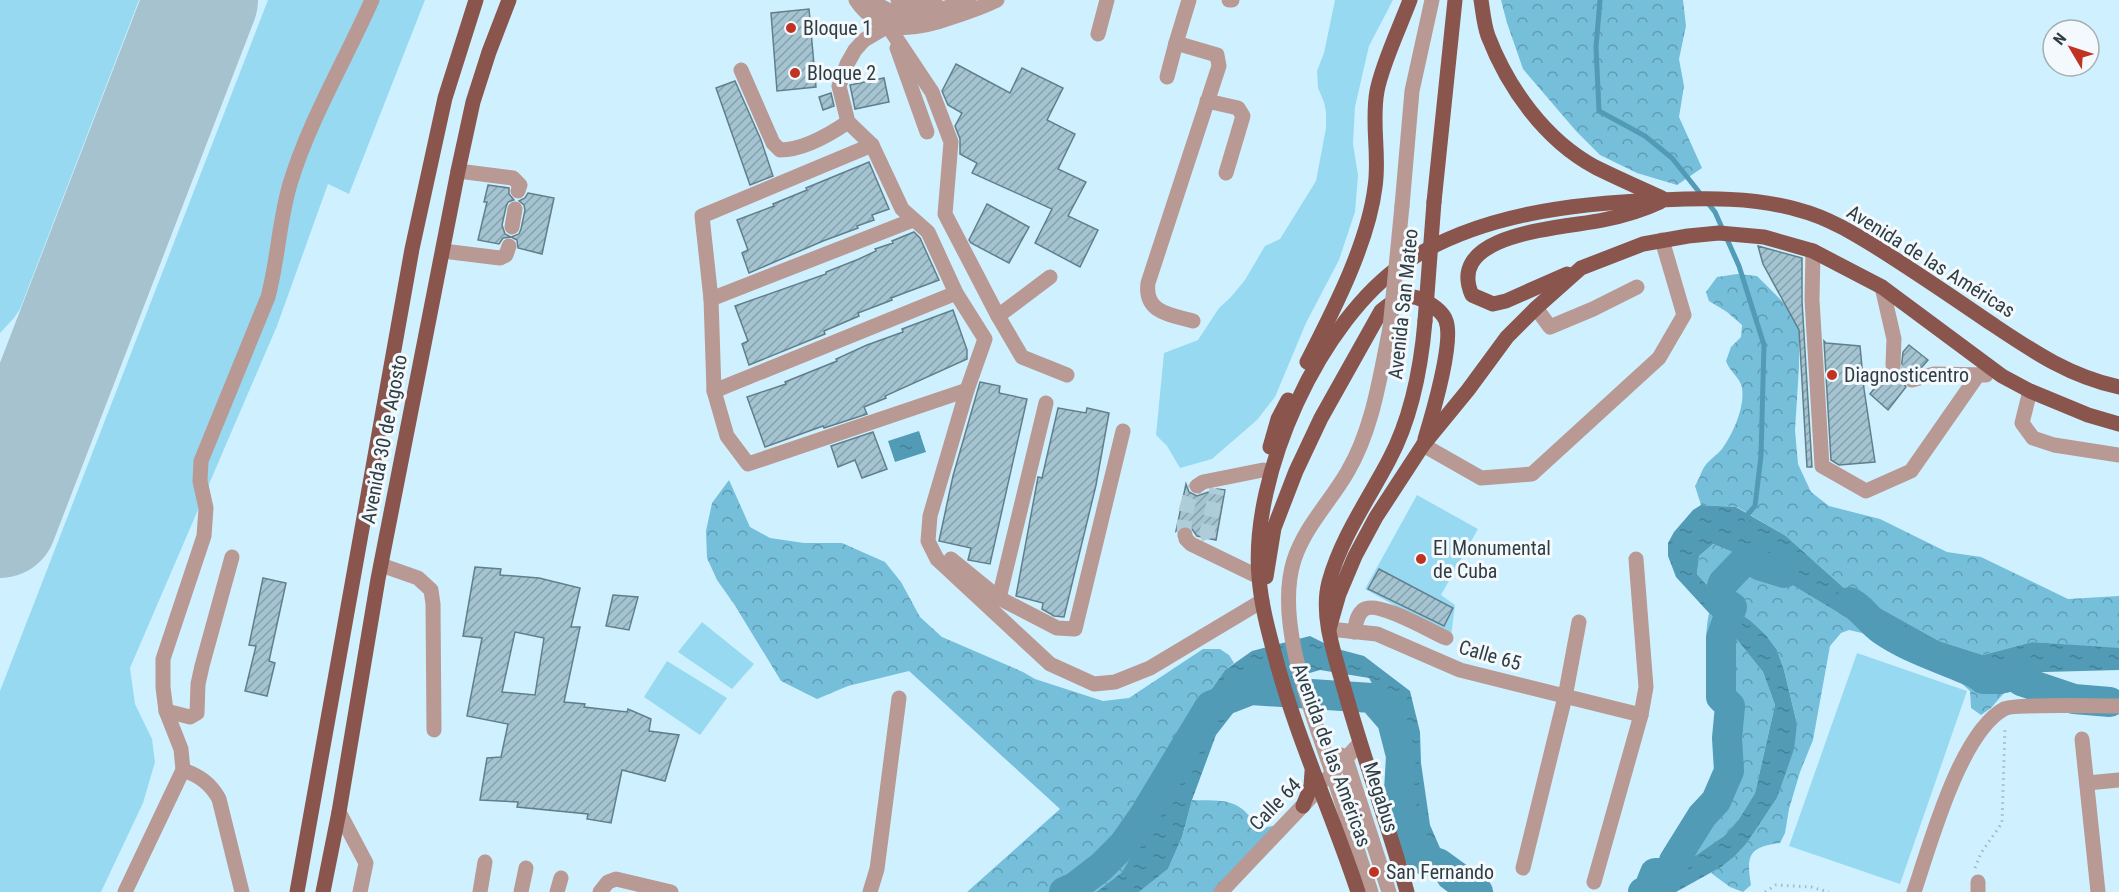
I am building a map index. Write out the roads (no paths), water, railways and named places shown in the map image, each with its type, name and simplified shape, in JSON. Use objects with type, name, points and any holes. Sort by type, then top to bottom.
[{"type":"main road","name":"Avenida 30 de Agosto","points":[[297,892],[414,238],[445,98],[476,0]]},
{"type":"main road","name":"Avenida 30 de Agosto","points":[[323,892],[381,565],[458,171],[476,92],[509,0]]},
{"type":"main road","points":[[1258,539],[1260,485],[1278,419],[1335,306],[1369,218],[1376,186],[1374,112],[1377,88],[1410,0]]},
{"type":"main road","name":"Avenida San Mateo","points":[[1329,630],[1326,598],[1329,582],[1346,538],[1390,459],[1408,415],[1422,358],[1434,202],[1455,0]]},
{"type":"main road","points":[[1481,0],[1488,35],[1509,79],[1535,118],[1562,143],[1593,166],[1665,200]]},
{"type":"main road","name":"Avenida de las Américas","points":[[1358,892],[1286,700],[1262,601],[1258,539],[1269,481],[1293,408],[1314,367],[1339,328],[1370,294],[1404,263],[1442,242],[1478,228],[1523,215],[1626,200],[1665,200],[1686,197],[1759,202],[1800,210],[1850,231],[2047,361],[2119,387]]},
{"type":"main road","points":[[1665,200],[1642,211],[1516,235],[1498,242],[1475,258],[1467,275],[1467,284],[1472,295],[1493,304],[1506,301],[1581,268],[1643,244],[1662,240],[1719,233],[1764,237],[1813,251],[1882,287],[2002,376],[2030,391],[2088,415],[2119,423]]},
{"type":"main road","points":[[1329,630],[1339,594],[1355,556],[1376,517],[1423,445],[1507,337],[1581,268]]},
{"type":"main road","points":[[1262,601],[1274,528],[1296,471],[1321,418],[1381,311],[1393,300],[1402,297],[1423,300],[1439,311],[1446,321],[1447,337],[1440,382],[1423,445]]},
{"type":"main road","name":"Avenida de las Américas","points":[[1329,630],[1359,744],[1407,892]]},
{"type":"main road","points":[[1303,806],[1311,786],[1312,766]]},
{"type":"main road","points":[[1303,806],[1318,803],[1329,813]]},
{"type":"street","points":[[125,892],[183,770],[181,749],[166,711],[163,659],[204,536],[206,508],[200,481],[201,461],[268,297],[274,274],[283,214],[303,147],[372,0]]},
{"type":"street","points":[[856,0],[868,14],[888,26],[905,29],[932,24],[997,0]]},
{"type":"street","points":[[872,0],[891,12],[910,15],[935,12],[969,0]]},
{"type":"street","points":[[898,0],[911,3],[934,0]]},
{"type":"street","points":[[1098,34],[1107,0]]},
{"type":"street","points":[[1167,77],[1189,0]]},
{"type":"street","points":[[1321,741],[1306,694],[1291,631],[1288,598],[1294,560],[1302,540],[1348,472],[1367,429],[1390,328],[1412,91],[1432,0]]},
{"type":"street","points":[[888,26],[864,40],[847,64],[839,86],[848,122],[872,145],[902,209],[928,232],[956,293],[985,339],[967,390],[930,516],[928,541],[937,559],[1050,664],[1094,684],[1115,682],[1150,668],[1262,601]]},
{"type":"street","points":[[888,26],[927,132]]},
{"type":"street","points":[[888,26],[932,92],[951,142],[945,214],[1022,357],[1067,375]]},
{"type":"street","points":[[1176,43],[1217,55],[1218,66],[1147,292],[1155,307],[1161,312],[1193,321]]},
{"type":"street","points":[[741,69],[773,143],[780,150],[789,150],[831,134],[848,122]]},
{"type":"street","points":[[1207,101],[1238,108],[1243,117],[1226,173]]},
{"type":"street","points":[[872,145],[702,216],[711,299],[714,391],[727,436],[748,464],[967,390]]},
{"type":"street","points":[[458,171],[513,178],[519,185],[518,190]]},
{"type":"street","points":[[512,227],[515,209]]},
{"type":"street","points":[[711,299],[913,220]]},
{"type":"street","points":[[1423,445],[1481,478],[1532,474],[1659,358],[1684,315],[1662,240]]},
{"type":"street","points":[[443,251],[500,258],[506,255],[509,246]]},
{"type":"street","points":[[1813,251],[1812,300],[1822,466],[1866,491],[1911,471],[1978,375]]},
{"type":"street","points":[[998,316],[1050,277]]},
{"type":"street","points":[[1536,308],[1550,327],[1593,309],[1636,287]]},
{"type":"street","points":[[1882,287],[1894,339],[1893,365]]},
{"type":"street","points":[[714,391],[956,293]]},
{"type":"street","points":[[1912,380],[1934,374],[2002,376]]},
{"type":"street","points":[[2030,391],[2022,423],[2033,438],[2054,445],[2119,455]]},
{"type":"street","points":[[999,597],[1046,403]]},
{"type":"street","points":[[928,541],[999,597],[1057,628],[1075,629],[1123,431]]},
{"type":"street","points":[[1197,486],[1263,470]]},
{"type":"street","points":[[1217,489],[1231,478]]},
{"type":"street","points":[[1185,535],[1191,544],[1259,577]]},
{"type":"street","points":[[1209,539],[1214,555]]},
{"type":"street","points":[[166,711],[190,717],[197,712],[198,684],[202,666],[232,557]]},
{"type":"street","points":[[1594,882],[1641,715],[1646,687],[1636,560]]},
{"type":"street","points":[[381,565],[418,578],[431,590],[434,730]]},
{"type":"street","points":[[1354,632],[1359,614],[1372,607],[1394,613],[1446,638]]},
{"type":"street","points":[[1523,868],[1565,697],[1579,622]]},
{"type":"street","name":"Calle 65","points":[[1329,630],[1377,634],[1460,670],[1641,715]]},
{"type":"street","points":[[870,892],[878,869],[898,698]]},
{"type":"street","points":[[1914,892],[1955,772],[1984,726],[2005,707],[2119,706]]},
{"type":"street","points":[[2082,739],[2098,892]]},
{"type":"street","name":"Megabus","points":[[1321,741],[1346,759],[1389,892]]},
{"type":"street","name":"Megabus","points":[[1321,741],[1371,892]]},
{"type":"street","name":"Calle 64","points":[[1221,892],[1359,744]]},
{"type":"street","points":[[183,770],[203,779],[213,788],[219,800],[242,892]]},
{"type":"street","points":[[2087,783],[2119,780]]},
{"type":"street","points":[[339,812],[366,863],[360,892]]},
{"type":"street","points":[[480,892],[485,862]]},
{"type":"street","points":[[521,892],[526,868]]},
{"type":"street","points":[[600,892],[608,882],[616,879],[670,892]]},
{"type":"water","points":[[919,431],[926,452],[895,462],[888,441]]},
{"type":"water","points":[[1701,505],[1736,507],[1786,536],[1844,588],[1939,641],[1983,655],[2032,642],[2119,648],[2119,670],[2045,672],[2000,679],[1979,675],[1923,652],[1880,629],[1847,618],[1747,558],[1713,544],[1699,556],[1697,574],[1718,598],[1751,621],[1766,635],[1777,650],[1797,724],[1794,749],[1777,798],[1747,843],[1735,856],[1721,867],[1676,892],[1643,892],[1724,836],[1739,819],[1755,793],[1775,705],[1763,672],[1738,641],[1676,577],[1668,556],[1668,543],[1674,532],[1693,510]]},
{"type":"water","points":[[1310,636],[1334,648],[1364,656],[1410,691],[1420,732],[1421,763],[1430,825],[1447,864],[1461,879],[1494,892],[1448,892],[1440,886],[1415,846],[1399,791],[1401,756],[1392,721],[1369,678],[1320,670],[1251,690],[1216,735],[1192,800],[1182,837],[1168,869],[1139,892],[1096,892],[1121,873],[1156,816],[1188,723],[1225,670],[1252,651]]},
{"type":"waterway","points":[[1600,0],[1596,47],[1599,111],[1645,136],[1672,158],[1715,212],[1739,266],[1764,345],[1761,456],[1755,506],[1748,514],[1747,521]]},
{"type":"waterway","points":[[1643,892],[1653,886],[1651,883],[1655,873],[1671,873],[1674,861],[1702,816],[1716,801],[1729,771],[1727,738],[1730,706],[1721,697],[1721,638],[1732,607],[1718,598],[1723,583],[1747,558],[1761,566],[1784,573]]},
{"type":"waterway","points":[[1850,602],[1891,636],[1983,679],[2000,679],[2021,674],[2021,681],[2074,699],[2110,702]]},
{"type":"waterway","points":[[1064,892],[1075,887],[1101,867],[1124,844],[1143,817],[1210,706],[1251,690],[1372,698],[1392,721],[1401,756],[1399,791],[1403,817],[1421,859],[1438,863],[1478,892]]},
{"type":"tunnel","points":[[1893,365],[1901,377],[1912,380]]},
{"type":"tunnel","points":[[1185,535],[1186,509],[1197,486]]},
{"type":"tunnel","points":[[1209,539],[1207,533],[1217,489]]},
{"type":"place","name":"Bloque 1","points":[[791,28]]},
{"type":"place","name":"Bloque 2","points":[[795,73]]},
{"type":"place","name":"Diagnosticentro","points":[[1832,375]]},
{"type":"place","name":"El Monumental de Cuba","points":[[1421,559]]},
{"type":"place","name":"San Fernando","points":[[1374,872]]}]
